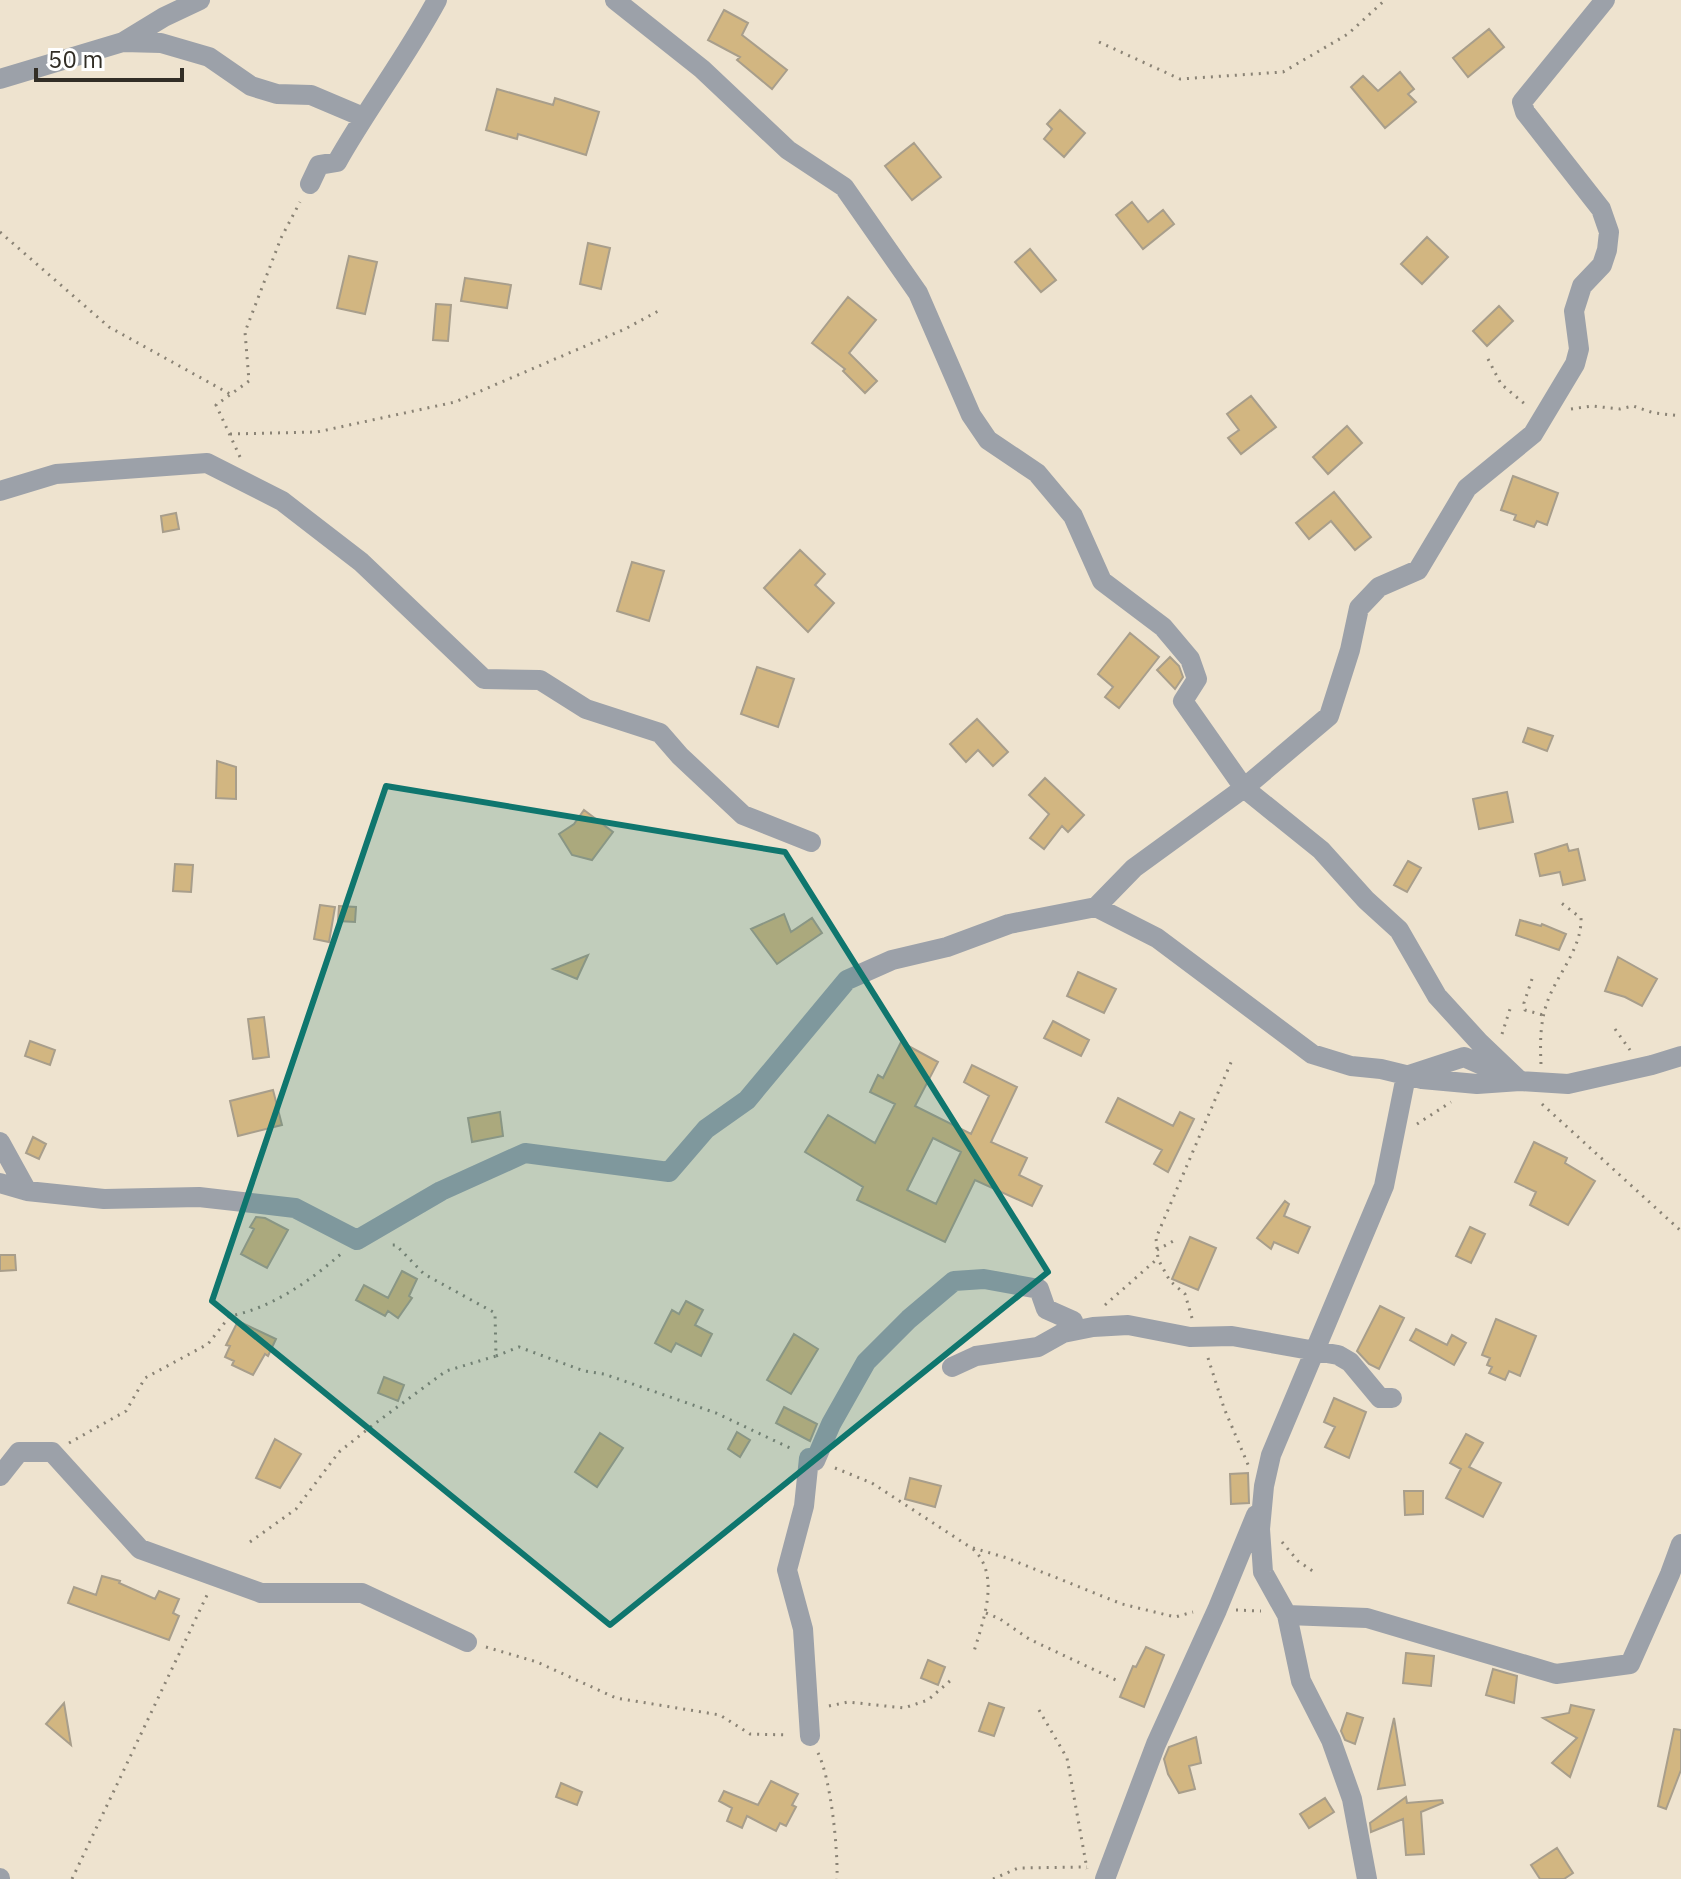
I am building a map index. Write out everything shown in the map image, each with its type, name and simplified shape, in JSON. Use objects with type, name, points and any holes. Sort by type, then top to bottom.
[{"type":"street","points":[[0,79],[123,42],[200,0]]},
{"type":"street","points":[[310,184],[319,165],[337,162],[437,0]]},
{"type":"street","points":[[615,0],[702,69],[788,150],[844,187],[918,293],[971,415],[988,440],[1037,473],[1073,516],[1102,581],[1163,627],[1190,659],[1197,679],[1183,701],[1244,788],[1321,850],[1366,900],[1399,930],[1437,996],[1522,1082]]},
{"type":"street","points":[[0,1183],[27,1191],[104,1199],[199,1197],[295,1208],[357,1240],[441,1191],[525,1153],[669,1172],[706,1129],[747,1100],[847,980],[892,960],[947,947],[1009,924],[1096,907],[1134,868],[1244,788],[1329,716],[1350,650],[1359,608],[1379,587],[1418,570],[1467,488],[1533,434],[1575,364],[1579,349],[1574,311],[1582,286],[1602,265],[1609,232],[1601,209],[1525,112],[1522,102],[1605,0]]},
{"type":"street","points":[[123,42],[161,43],[209,57],[251,86],[277,94],[311,95],[363,117]]},
{"type":"street","points":[[0,491],[56,474],[207,463],[282,501],[361,562],[484,679],[540,680],[586,709],[660,733],[743,815],[811,842]]},
{"type":"street","points":[[1096,907],[1157,938],[1312,1054],[1351,1066],[1477,1084],[1568,1084],[1681,1056]]},
{"type":"street","points":[[1406,1076],[1464,1057],[1522,1082]]},
{"type":"street","points":[[1367,1879],[1352,1799],[1331,1740],[1301,1681],[1287,1615],[1263,1572],[1262,1505],[1271,1455],[1384,1186],[1406,1076]]},
{"type":"street","points":[[0,1142],[27,1191]]},
{"type":"street","points":[[809,1727],[803,1629],[787,1570],[812,1460],[866,1362],[909,1319],[954,1281],[984,1279],[1039,1289],[1046,1309],[1073,1321],[1073,1331]]},
{"type":"street","points":[[952,1367],[976,1356],[1038,1347],[1073,1331],[1128,1325],[1200,1336],[1232,1336],[1338,1355],[1350,1362],[1380,1398],[1392,1398]]},
{"type":"street","points":[[0,1476],[19,1452],[52,1452],[140,1549],[261,1593],[362,1593],[467,1642]]},
{"type":"street","points":[[1105,1879],[1156,1744],[1262,1505]]},
{"type":"street","points":[[1287,1615],[1367,1618],[1556,1674],[1630,1664],[1681,1544]]},
{"type":"path","points":[[1099,42],[1180,79],[1283,72],[1348,34],[1385,0]]},
{"type":"path","points":[[254,486],[216,405],[249,381],[245,332],[281,238],[310,184]]},
{"type":"path","points":[[0,232],[109,327],[230,394]]},
{"type":"path","points":[[230,434],[317,432],[455,402],[625,329],[662,309]]},
{"type":"path","points":[[1522,1082],[1540,1079],[1542,1075],[1543,1015],[1548,999],[1582,934],[1581,918],[1560,902]]},
{"type":"path","points":[[1532,979],[1524,1003],[1525,1010],[1543,1015]]},
{"type":"path","points":[[1493,1056],[1510,1009]]},
{"type":"path","points":[[1615,1029],[1632,1053],[1634,1069]]},
{"type":"path","points":[[1232,1060],[1156,1238],[1158,1259],[1170,1281],[1185,1294],[1224,1408],[1262,1505],[1282,1542],[1298,1561],[1317,1574]]},
{"type":"path","points":[[1522,1082],[1681,1231]]},
{"type":"path","points":[[1392,1137],[1421,1122],[1477,1084]]},
{"type":"path","points":[[1157,1250],[1177,1239]]},
{"type":"path","points":[[66,1444],[126,1411],[145,1378],[208,1344],[230,1316],[245,1313],[309,1282],[357,1240]]},
{"type":"path","points":[[380,1246],[396,1245],[424,1274],[495,1313],[496,1356]]},
{"type":"path","points":[[1073,1331],[1158,1259]]},
{"type":"path","points":[[250,1542],[296,1509],[339,1452],[446,1371],[519,1347],[716,1413],[812,1460],[872,1483],[970,1547],[978,1554],[985,1569],[988,1607],[973,1655]]},
{"type":"path","points":[[970,1547],[1007,1558],[1122,1604],[1175,1617],[1217,1610],[1287,1615]]},
{"type":"path","points":[[72,1879],[215,1577]]},
{"type":"path","points":[[986,1613],[1029,1639],[1118,1681]]},
{"type":"path","points":[[467,1642],[537,1662],[616,1698],[720,1715],[750,1734],[809,1727],[822,1708],[848,1702],[904,1708],[928,1700],[951,1680]]},
{"type":"path","points":[[993,1879],[1018,1868],[1087,1867],[1067,1758],[1039,1710]]},
{"type":"path","points":[[809,1727],[824,1764],[838,1878]]},
{"type":"highlighted area","points":[[386,786],[785,852],[1048,1272],[610,1625],[212,1301]]},
{"type":"building","points":[[724,10],[748,23],[742,35],[787,70],[772,89],[737,60],[740,57],[708,40]]},
{"type":"building","points":[[1489,29],[1504,47],[1468,77],[1453,58]]},
{"type":"building","points":[[1400,72],[1414,89],[1408,94],[1416,102],[1385,128],[1351,87],[1363,76],[1378,91]]},
{"type":"building","points":[[497,89],[553,105],[555,98],[599,112],[586,155],[518,134],[517,139],[486,130]]},
{"type":"building","points":[[1060,110],[1085,133],[1064,157],[1044,139],[1052,129],[1047,124]]},
{"type":"building","points":[[914,143],[941,177],[912,200],[885,166]]},
{"type":"building","points":[[1132,202],[1148,222],[1163,210],[1174,224],[1143,249],[1116,215]]},
{"type":"building","points":[[1427,237],[1448,257],[1422,284],[1401,264]]},
{"type":"building","points":[[588,243],[610,248],[601,289],[580,284]]},
{"type":"building","points":[[1030,249],[1056,280],[1041,292],[1015,262]]},
{"type":"building","points":[[349,256],[377,262],[365,314],[337,308]]},
{"type":"building","points":[[465,278],[511,285],[507,308],[461,301]]},
{"type":"building","points":[[848,297],[876,320],[849,353],[877,381],[865,393],[843,371],[845,369],[812,343]]},
{"type":"building","points":[[436,304],[451,305],[448,341],[433,340]]},
{"type":"building","points":[[1499,306],[1513,321],[1487,346],[1473,331]]},
{"type":"building","points":[[1251,396],[1276,427],[1241,454],[1228,438],[1239,430],[1227,414]]},
{"type":"building","points":[[1347,426],[1362,443],[1328,474],[1313,457]]},
{"type":"building","points":[[1513,476],[1558,493],[1547,525],[1537,521],[1534,527],[1514,520],[1516,515],[1501,510]]},
{"type":"building","points":[[1334,492],[1371,537],[1355,550],[1331,521],[1309,539],[1296,523]]},
{"type":"building","points":[[176,513],[179,529],[163,532],[161,516]]},
{"type":"building","points":[[800,550],[825,574],[815,585],[834,603],[808,632],[764,588]]},
{"type":"building","points":[[632,562],[664,571],[649,621],[617,611]]},
{"type":"building","points":[[1130,633],[1159,657],[1119,708],[1105,697],[1113,687],[1098,674]]},
{"type":"building","points":[[1170,657],[1179,666],[1183,677],[1175,689],[1157,670]]},
{"type":"building","points":[[757,667],[794,679],[778,727],[741,714]]},
{"type":"building","points":[[977,719],[1008,752],[993,766],[978,750],[966,762],[950,744]]},
{"type":"building","points":[[1528,728],[1553,736],[1547,751],[1523,742]]},
{"type":"building","points":[[217,761],[236,767],[236,799],[216,798]]},
{"type":"building","points":[[1045,778],[1084,815],[1068,832],[1062,826],[1044,849],[1030,838],[1049,814],[1029,795]]},
{"type":"building","points":[[1507,792],[1513,822],[1479,829],[1473,799]]},
{"type":"building","points":[[584,810],[613,832],[592,860],[572,855],[559,834],[574,824]]},
{"type":"building","points":[[1567,844],[1569,851],[1578,849],[1585,880],[1563,885],[1560,872],[1540,876],[1535,854]]},
{"type":"building","points":[[1408,861],[1421,868],[1407,892],[1394,885]]},
{"type":"building","points":[[175,864],[193,865],[191,892],[173,891]]},
{"type":"building","points":[[320,905],[335,907],[329,942],[314,939]]},
{"type":"building","points":[[339,906],[356,907],[355,922],[338,921]]},
{"type":"building","points":[[784,914],[791,932],[812,918],[822,933],[777,964],[751,929]]},
{"type":"building","points":[[1520,920],[1542,924],[1566,934],[1559,950],[1516,935]]},
{"type":"building","points":[[588,955],[577,979],[553,969]]},
{"type":"building","points":[[1618,957],[1657,979],[1642,1006],[1605,991]]},
{"type":"building","points":[[1078,972],[1116,989],[1104,1013],[1067,996]]},
{"type":"building","points":[[264,1017],[269,1057],[253,1059],[248,1019]]},
{"type":"building","points":[[1053,1021],[1089,1040],[1081,1056],[1044,1038]]},
{"type":"building","points":[[30,1041],[55,1050],[50,1065],[25,1056]]},
{"type":"building","points":[[901,1042],[938,1062],[915,1106],[971,1134],[989,1096],[964,1082],[972,1065],[1017,1087],[991,1142],[1027,1158],[1019,1175],[1042,1186],[1032,1206],[975,1180],[945,1242],[857,1200],[863,1187],[805,1152],[828,1115],[875,1143],[895,1104],[870,1092],[878,1075],[883,1078]],"holes":[[[933,1138],[961,1152],[936,1204],[907,1190]]]},
{"type":"building","points":[[273,1090],[282,1125],[238,1136],[230,1101]]},
{"type":"building","points":[[1118,1098],[1173,1126],[1180,1112],[1194,1119],[1168,1172],[1154,1164],[1162,1150],[1106,1122]]},
{"type":"building","points":[[500,1112],[503,1136],[472,1142],[468,1118]]},
{"type":"building","points":[[33,1137],[46,1144],[39,1159],[26,1153]]},
{"type":"building","points":[[1534,1142],[1567,1158],[1565,1163],[1595,1181],[1568,1225],[1530,1205],[1536,1192],[1515,1182]]},
{"type":"building","points":[[1285,1201],[1289,1204],[1284,1216],[1310,1227],[1298,1253],[1274,1242],[1271,1249],[1257,1238]]},
{"type":"building","points":[[256,1217],[265,1218],[288,1230],[267,1268],[241,1254],[254,1229],[250,1227]]},
{"type":"building","points":[[1470,1227],[1485,1234],[1471,1263],[1456,1256]]},
{"type":"building","points":[[1190,1237],[1216,1248],[1198,1290],[1172,1279]]},
{"type":"building","points":[[0,1255],[15,1255],[16,1270],[0,1271]]},
{"type":"building","points":[[402,1271],[417,1279],[409,1296],[412,1298],[398,1318],[388,1311],[385,1316],[356,1300],[364,1285],[388,1298]]},
{"type":"building","points":[[686,1301],[703,1310],[695,1325],[712,1334],[701,1356],[676,1343],[671,1352],[655,1343],[672,1310],[679,1314]]},
{"type":"building","points":[[1380,1306],[1404,1318],[1379,1369],[1369,1364],[1357,1351]]},
{"type":"building","points":[[1496,1319],[1536,1336],[1520,1376],[1509,1371],[1505,1380],[1489,1373],[1492,1367],[1487,1365],[1490,1358],[1482,1355]]},
{"type":"building","points":[[238,1321],[276,1339],[268,1356],[265,1354],[253,1375],[232,1365],[234,1361],[225,1357],[230,1346],[226,1345]]},
{"type":"building","points":[[1416,1329],[1447,1345],[1452,1335],[1466,1343],[1454,1365],[1410,1340]]},
{"type":"building","points":[[794,1334],[818,1349],[791,1394],[767,1380]]},
{"type":"building","points":[[384,1377],[404,1385],[398,1401],[378,1393]]},
{"type":"building","points":[[1334,1398],[1366,1412],[1349,1458],[1325,1447],[1335,1427],[1324,1422]]},
{"type":"building","points":[[784,1407],[817,1424],[810,1441],[776,1423]]},
{"type":"building","points":[[737,1432],[750,1440],[740,1457],[728,1449]]},
{"type":"building","points":[[600,1433],[623,1448],[597,1487],[575,1472]]},
{"type":"building","points":[[1466,1434],[1483,1443],[1469,1467],[1501,1483],[1483,1517],[1446,1498],[1461,1469],[1450,1463]]},
{"type":"building","points":[[275,1439],[301,1454],[280,1488],[256,1478]]},
{"type":"building","points":[[1248,1473],[1249,1503],[1231,1504],[1230,1474]]},
{"type":"building","points":[[910,1478],[941,1486],[935,1507],[905,1499]]},
{"type":"building","points":[[1404,1491],[1423,1491],[1423,1514],[1405,1515]]},
{"type":"building","points":[[102,1576],[120,1581],[155,1599],[159,1591],[179,1599],[173,1613],[179,1616],[169,1640],[68,1603],[74,1587],[96,1595]]},
{"type":"building","points":[[1146,1647],[1164,1655],[1144,1707],[1120,1697],[1133,1666],[1136,1667]]},
{"type":"building","points":[[1406,1653],[1434,1656],[1431,1686],[1403,1683]]},
{"type":"building","points":[[928,1660],[945,1667],[938,1685],[921,1678]]},
{"type":"building","points":[[1493,1669],[1517,1676],[1514,1703],[1486,1695]]},
{"type":"building","points":[[64,1703],[71,1745],[46,1724]]},
{"type":"building","points":[[989,1703],[1004,1708],[994,1736],[979,1731]]},
{"type":"building","points":[[1571,1705],[1594,1710],[1570,1777],[1552,1763],[1577,1738],[1543,1718],[1569,1713]]},
{"type":"building","points":[[1347,1713],[1363,1718],[1355,1744],[1345,1740],[1341,1731]]},
{"type":"building","points":[[1394,1718],[1405,1785],[1378,1789]]},
{"type":"building","points":[[1674,1729],[1681,1730],[1681,1770],[1666,1809],[1658,1806]]},
{"type":"building","points":[[1196,1737],[1201,1763],[1189,1766],[1195,1789],[1179,1793],[1164,1759],[1169,1747]]},
{"type":"building","points":[[771,1781],[798,1794],[792,1805],[796,1807],[786,1826],[780,1823],[776,1831],[747,1816],[742,1828],[727,1821],[732,1808],[719,1801],[724,1791],[758,1805]]},
{"type":"building","points":[[561,1783],[582,1792],[577,1805],[556,1797]]},
{"type":"building","points":[[1406,1797],[1407,1803],[1442,1800],[1443,1803],[1421,1812],[1424,1854],[1406,1855],[1403,1819],[1371,1832],[1370,1823]]},
{"type":"building","points":[[1325,1798],[1334,1812],[1309,1828],[1300,1814]]},
{"type":"building","points":[[1557,1848],[1573,1873],[1564,1879],[1540,1879],[1531,1865]]}]
